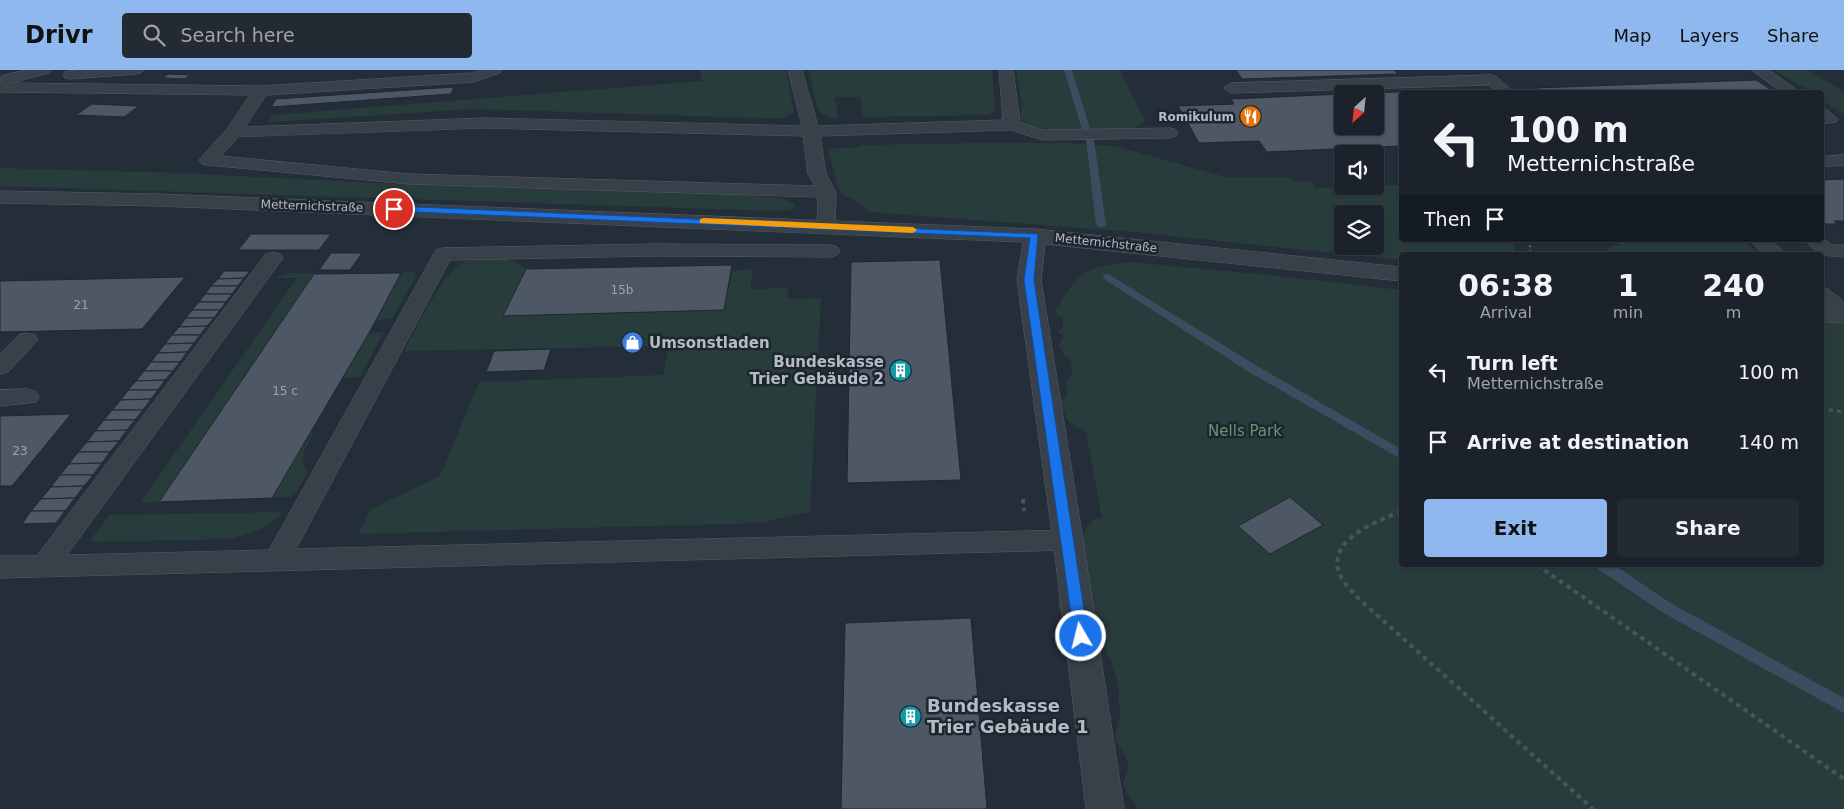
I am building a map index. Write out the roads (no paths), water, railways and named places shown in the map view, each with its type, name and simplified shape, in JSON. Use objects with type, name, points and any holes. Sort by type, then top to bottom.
[{"type":"street","name":"Metternichstraße","points":[[0,198],[159,200],[1035,236],[1399,274]]},
{"type":"street","points":[[1035,236],[1029,280],[1068,540],[1105,809]]},
{"type":"street","points":[[1824,315],[1844,316]]},
{"type":"lane","points":[[2,82],[44,70]]},
{"type":"lane","points":[[2,82],[136,70]]},
{"type":"lane","points":[[2,82],[261,91],[473,77],[495,70]]},
{"type":"lane","points":[[795,70],[811,131],[818,174],[827,192],[826,226]]},
{"type":"lane","points":[[1006,70],[1012,125]]},
{"type":"lane","points":[[1466,70],[1492,80],[1504,90]]},
{"type":"lane","points":[[1759,70],[1789,90]]},
{"type":"lane","points":[[1232,88],[1492,80]]},
{"type":"lane","points":[[261,91],[233,132],[208,160],[409,179],[827,192]]},
{"type":"lane","points":[[1824,115],[1830,119],[1824,119]]},
{"type":"lane","points":[[233,132],[485,123],[811,131],[1012,125],[1043,135],[1170,133]]},
{"type":"lane","points":[[1824,162],[1844,160]]},
{"type":"lane","points":[[1761,242],[1773,252]]},
{"type":"lane","points":[[1816,242],[1828,251],[1844,251]]},
{"type":"lane","points":[[277,559],[443,254],[655,250],[830,251]]},
{"type":"lane","points":[[44,565],[272,258]]},
{"type":"lane","points":[[1824,295],[1844,312]]},
{"type":"lane","points":[[0,367],[27,340]]},
{"type":"lane","points":[[0,398],[28,397]]},
{"type":"lane","points":[[0,567],[1068,540]]},
{"type":"waterway","points":[[1068,70],[1086,129]]},
{"type":"waterway","points":[[1090,139],[1101,225]]},
{"type":"waterway","points":[[1108,277],[1253,369],[1399,454]]},
{"type":"waterway","points":[[1606,567],[1667,608],[1844,706]]},
{"type":"place","name":"Romikulum","points":[[1250,117]]},
{"type":"place","name":"Umsonstladen","points":[[633,343]]},
{"type":"place","name":"Bundeskasse Trier Gebäude 2","points":[[900,371]]},
{"type":"place","name":"Bundeskasse Trier Gebäude 1","points":[[911,716]]},
{"type":"park label","name":"Nells Park","points":[[1245,431]]}]
